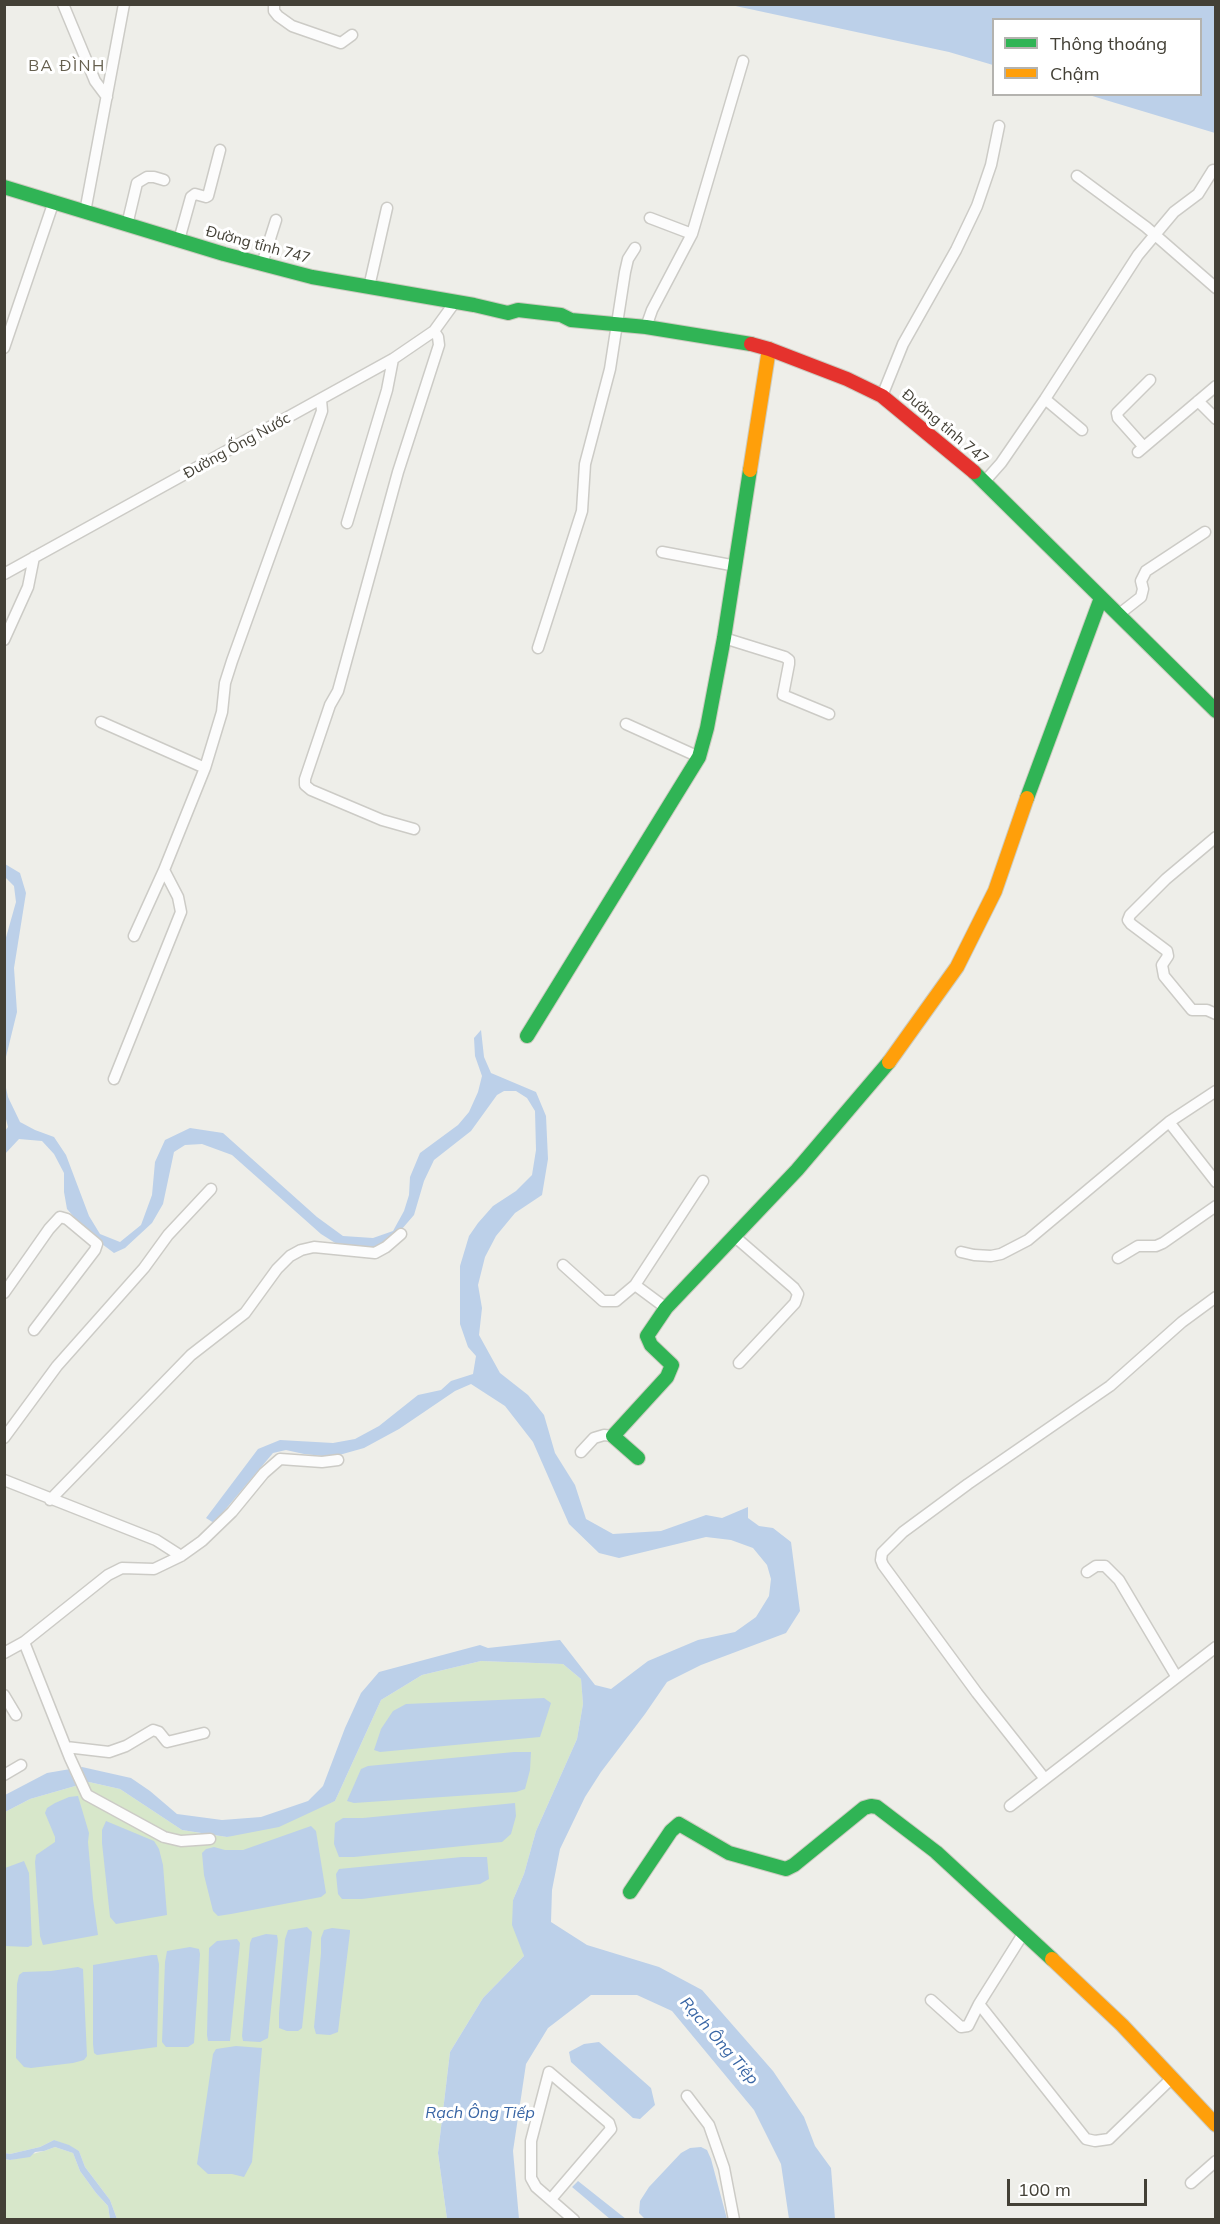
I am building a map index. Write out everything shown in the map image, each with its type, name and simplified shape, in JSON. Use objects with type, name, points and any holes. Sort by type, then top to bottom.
[{"type":"street","points":[[63,4],[95,81],[107,97]]},
{"type":"street","points":[[85,212],[124,4]]},
{"type":"street","points":[[274,4],[274,11],[278,16],[292,26],[341,43],[352,35]]},
{"type":"street","points":[[646,327],[652,310],[692,234],[743,61]]},
{"type":"street","points":[[882,396],[903,344],[951,259],[977,206],[991,165],[999,126]]},
{"type":"street","points":[[179,240],[191,197],[195,194],[208,196],[220,150]]},
{"type":"street","points":[[985,481],[1001,463],[1045,399],[1138,255],[1173,212],[1198,194],[1213,170]]},
{"type":"street","points":[[1077,176],[1154,235],[1215,288]]},
{"type":"street","points":[[127,225],[137,183],[147,177],[164,180]]},
{"type":"street","name":"Đường tỉnh 747","points":[[4,187],[127,225],[312,277],[508,313],[517,321],[562,326],[571,320],[646,327],[733,340],[769,349],[847,379],[882,396],[985,481],[1215,711]]},
{"type":"street","points":[[4,348],[54,201]]},
{"type":"street","points":[[369,287],[387,208]]},
{"type":"street","points":[[650,218],[692,234]]},
{"type":"street","points":[[262,264],[276,220]]},
{"type":"street","points":[[538,648],[582,511],[585,464],[610,369],[628,259],[635,248]]},
{"type":"street","name":"Đường Ống Nước","points":[[4,574],[393,359],[434,331],[455,302]]},
{"type":"street","points":[[414,829],[382,820],[311,790],[305,785],[338,690],[398,472],[439,345],[434,331]]},
{"type":"street","points":[[527,1036],[699,757],[707,728],[724,638],[769,349]]},
{"type":"street","points":[[347,523],[387,390],[393,359]]},
{"type":"street","points":[[1150,380],[1117,413],[1118,418],[1140,449],[1215,386]]},
{"type":"street","points":[[1045,399],[1082,430]]},
{"type":"street","points":[[134,936],[165,870],[205,768],[222,712],[225,683],[322,411],[321,400]]},
{"type":"street","points":[[1198,400],[1215,419]]},
{"type":"street","points":[[1118,615],[1141,597],[1143,589],[1141,581],[1146,571],[1205,532]]},
{"type":"street","points":[[662,552],[736,566]]},
{"type":"street","points":[[4,640],[28,587],[34,557]]},
{"type":"street","points":[[613,1436],[672,1370],[670,1361],[648,1341],[647,1336],[666,1308],[797,1170],[897,1053],[957,968],[996,891],[1057,714],[1101,598]]},
{"type":"street","points":[[724,638],[785,657],[789,660],[789,664],[783,695],[829,714]]},
{"type":"street","points":[[102,722],[205,768]]},
{"type":"street","points":[[626,724],[699,757]]},
{"type":"street","points":[[1215,837],[1166,879],[1130,915],[1128,920],[1167,951],[1168,956],[1162,965],[1164,976],[1192,1010],[1215,1014]]},
{"type":"street","points":[[114,1078],[182,912],[178,897],[165,870]]},
{"type":"street","points":[[962,1252],[974,1256],[991,1256],[1001,1254],[1028,1240],[1169,1122],[1215,1091]]},
{"type":"street","points":[[1169,1122],[1215,1182]]},
{"type":"street","points":[[563,1265],[603,1301],[616,1301],[635,1285],[703,1181]]},
{"type":"street","points":[[4,1438],[57,1366],[144,1268],[168,1235],[211,1189]]},
{"type":"street","points":[[1118,1258],[1138,1246],[1156,1246],[1163,1243],[1215,1206]]},
{"type":"street","points":[[4,1293],[60,1217],[67,1219],[97,1244],[95,1250],[34,1330]]},
{"type":"street","points":[[51,1500],[191,1355],[225,1326],[245,1313],[277,1269],[290,1256],[314,1247],[375,1252],[386,1247],[401,1234]]},
{"type":"street","points":[[734,1236],[798,1294],[795,1303],[740,1363]]},
{"type":"street","points":[[635,1285],[666,1308]]},
{"type":"street","points":[[1044,1779],[977,1694],[883,1565],[882,1554],[903,1532],[968,1484],[1110,1386],[1182,1322],[1215,1297]]},
{"type":"street","points":[[581,1452],[594,1438],[604,1435],[613,1436],[638,1458]]},
{"type":"street","points":[[4,1653],[24,1642],[108,1575],[122,1568],[154,1569],[181,1556],[232,1512],[264,1473],[280,1459],[322,1462],[338,1460]]},
{"type":"street","points":[[4,1480],[156,1540],[181,1556]]},
{"type":"street","points":[[1087,1572],[1100,1565],[1105,1566],[1119,1580],[1176,1676]]},
{"type":"street","points":[[24,1642],[87,1795],[165,1837],[181,1841],[210,1839]]},
{"type":"street","points":[[1010,1806],[1215,1647]]},
{"type":"street","points":[[4,1695],[16,1715]]},
{"type":"street","points":[[68,1753],[109,1752],[126,1746],[153,1730],[159,1732],[167,1742],[204,1733]]},
{"type":"street","points":[[4,1775],[21,1765]]},
{"type":"street","points":[[630,1892],[670,1831],[679,1824],[729,1853],[786,1869],[864,1808],[877,1807],[936,1852],[1122,2025],[1215,2125]]},
{"type":"street","points":[[931,2000],[961,2027],[968,2025],[1023,1934]]},
{"type":"street","points":[[979,2004],[1086,2139],[1095,2141],[1109,2139],[1172,2078]]},
{"type":"street","points":[[551,2199],[611,2129],[609,2123],[549,2072],[532,2133],[530,2161],[533,2183],[574,2220]]},
{"type":"street","points":[[687,2096],[709,2125],[724,2168],[734,2220]]},
{"type":"street","points":[[1191,2183],[1215,2161]]},
{"type":"green space","points":[[481,1661],[563,1664],[581,1679],[583,1704],[577,1739],[536,1831],[524,1874],[513,1900],[524,1956],[483,1998],[450,2052],[438,2153],[447,2219],[117,2219],[110,2200],[85,2167],[79,2151],[54,2140],[40,2147],[10,2154],[5,2153],[5,1812],[30,1799],[89,1782],[120,1789],[182,1830],[227,1837],[335,1801],[381,1700],[422,1675]]},
{"type":"green space","points":[[55,2147],[73,2153],[80,2171],[108,2206],[110,2219],[5,2220],[5,2159],[10,2160]]},
{"type":"water","points":[[731,5],[1215,5],[1215,133],[1092,96],[1202,96],[1202,18],[992,18],[992,65],[949,52]]},
{"type":"water","points":[[5,864],[20,873],[26,893],[14,968],[17,1012],[5,1061],[5,941],[16,902],[14,886],[5,877]]},
{"type":"water","name":"Rạch Ông Tiếp","points":[[481,1030],[484,1057],[491,1073],[536,1092],[546,1116],[548,1159],[542,1195],[515,1213],[496,1236],[485,1257],[478,1285],[482,1308],[479,1335],[500,1373],[528,1395],[544,1415],[555,1453],[575,1485],[586,1519],[613,1534],[661,1531],[706,1515],[722,1518],[748,1507],[748,1518],[759,1526],[773,1528],[791,1542],[800,1611],[786,1633],[701,1665],[667,1682],[585,1797],[560,1849],[552,1890],[551,1922],[587,1945],[659,1967],[702,1990],[773,2071],[804,2117],[815,2146],[831,2168],[835,2219],[789,2219],[781,2164],[754,2110],[672,2011],[637,1995],[591,1995],[548,2028],[526,2064],[513,2151],[519,2219],[447,2219],[438,2153],[450,2052],[483,1998],[524,1956],[512,1925],[513,1900],[524,1874],[536,1831],[577,1739],[583,1704],[581,1679],[563,1664],[481,1661],[422,1675],[381,1700],[335,1801],[279,1827],[227,1837],[182,1830],[120,1789],[89,1782],[30,1799],[5,1812],[5,1795],[47,1773],[82,1767],[131,1778],[177,1814],[222,1820],[261,1817],[308,1801],[323,1786],[361,1693],[379,1672],[480,1645],[488,1648],[560,1640],[595,1685],[611,1689],[648,1661],[698,1640],[735,1632],[756,1617],[769,1596],[771,1579],[767,1565],[753,1548],[731,1540],[706,1537],[619,1558],[599,1553],[569,1524],[533,1442],[505,1406],[471,1384],[455,1391],[399,1429],[364,1448],[332,1457],[286,1450],[273,1453],[214,1523],[206,1518],[258,1449],[280,1440],[333,1443],[355,1439],[379,1426],[418,1395],[441,1390],[451,1381],[473,1374],[476,1356],[468,1347],[460,1324],[460,1266],[469,1236],[478,1223],[493,1206],[516,1191],[532,1175],[536,1150],[535,1111],[527,1098],[516,1091],[504,1091],[497,1095],[471,1131],[434,1160],[424,1181],[414,1215],[395,1237],[372,1250],[340,1246],[321,1234],[232,1155],[202,1144],[185,1145],[174,1152],[163,1204],[152,1223],[125,1248],[114,1253],[90,1235],[67,1209],[64,1173],[54,1154],[42,1141],[19,1139],[5,1154],[5,1131],[8,1127],[5,1115],[4,1079],[8,1097],[20,1122],[54,1137],[66,1155],[89,1216],[100,1234],[120,1242],[141,1225],[152,1195],[155,1162],[165,1140],[190,1128],[223,1133],[317,1217],[343,1236],[373,1238],[393,1231],[404,1211],[409,1195],[410,1177],[420,1153],[458,1125],[469,1112],[482,1076],[475,1056],[474,1038]]},
{"type":"water","points":[[544,1698],[551,1703],[540,1737],[380,1752],[374,1750],[381,1729],[393,1711],[406,1704]]},
{"type":"water","points":[[531,1752],[530,1770],[525,1789],[516,1792],[354,1803],[347,1801],[361,1769],[368,1766]]},
{"type":"water","points":[[78,1796],[89,1833],[93,1899],[98,1935],[43,1945],[40,1936],[35,1862],[36,1855],[55,1842],[45,1813],[47,1808],[55,1803]]},
{"type":"water","points":[[515,1803],[516,1816],[511,1834],[502,1842],[354,1857],[339,1857],[334,1844],[335,1823],[343,1818]]},
{"type":"water","points":[[106,1821],[154,1841],[159,1849],[163,1865],[167,1915],[116,1924],[110,1917],[102,1843],[102,1830]]},
{"type":"water","points":[[311,1826],[316,1831],[326,1893],[321,1897],[231,1914],[218,1916],[213,1911],[204,1875],[202,1853],[206,1849],[214,1847],[225,1850],[243,1850]]},
{"type":"water","points":[[462,1857],[487,1857],[489,1879],[480,1884],[362,1899],[342,1899],[338,1894],[336,1874],[339,1869]]},
{"type":"water","points":[[24,1861],[29,1873],[32,1945],[28,1947],[5,1946],[5,1868]]},
{"type":"water","points":[[307,1927],[312,1932],[302,2028],[298,2031],[287,2031],[279,2028],[285,1939],[288,1930]]},
{"type":"water","points":[[332,1928],[350,1930],[338,2032],[330,2035],[316,2034],[314,2027],[321,1938],[324,1930]]},
{"type":"water","points":[[266,1934],[277,1935],[278,1941],[268,2038],[260,2042],[243,2041],[250,1943],[252,1938]]},
{"type":"water","points":[[237,1939],[240,1943],[230,2041],[208,2041],[209,1948],[217,1941]]},
{"type":"water","points":[[190,1947],[199,1949],[200,1954],[194,2043],[188,2047],[166,2047],[162,2042],[167,1951]]},
{"type":"water","points":[[157,1955],[159,1964],[157,2047],[97,2055],[94,2053],[93,2044],[93,1965]]},
{"type":"water","points":[[78,1967],[83,1969],[87,2056],[84,2060],[73,2063],[24,2067],[16,2058],[19,1975],[23,1972]]},
{"type":"water","points":[[599,2042],[651,2088],[655,2105],[640,2119],[633,2118],[571,2062],[569,2052],[584,2044]]},
{"type":"water","points":[[236,2046],[262,2048],[252,2162],[244,2177],[232,2174],[208,2174],[197,2164],[213,2054],[216,2049]]},
{"type":"water","points":[[54,2140],[79,2151],[85,2167],[110,2200],[117,2219],[110,2219],[108,2206],[80,2171],[73,2153],[55,2147],[35,2152],[30,2157],[5,2159],[5,2153],[10,2154],[40,2147]]},
{"type":"water","points":[[701,2147],[707,2150],[711,2159],[727,2219],[644,2218],[639,2213],[640,2201],[649,2187],[681,2153],[690,2148]]},
{"type":"water","points":[[578,2181],[626,2219],[610,2219],[572,2187]]},
{"type":"traffic: fast","points":[[4,187],[224,254],[312,277],[508,313],[518,310],[561,315],[571,320],[646,327],[751,344]]},
{"type":"traffic: fast","points":[[527,1036],[699,757],[707,728],[724,638],[750,470]]},
{"type":"traffic: fast","points":[[974,472],[1216,711]]},
{"type":"traffic: fast","points":[[1027,798],[1101,598]]},
{"type":"traffic: fast","points":[[638,1458],[613,1436],[667,1377],[672,1365],[651,1345],[647,1336],[666,1308],[797,1170],[889,1062]]},
{"type":"traffic: fast","points":[[630,1892],[671,1831],[679,1824],[729,1853],[786,1869],[864,1808],[871,1806],[877,1807],[936,1852],[1052,1959]]},
{"type":"traffic: slow","points":[[750,470],[769,349]]},
{"type":"traffic: slow","points":[[889,1062],[957,967],[995,891],[1027,798]]},
{"type":"traffic: slow","points":[[1052,1959],[1122,2025],[1216,2125]]},
{"type":"traffic: jam","points":[[751,344],[847,379],[882,396],[974,472]]},
{"type":"district","name":"BA ĐÌNH","points":[[67,66]]},
{"type":"water label","name":"Rạch Ông Tiệp","points":[[719,2041]]}]
